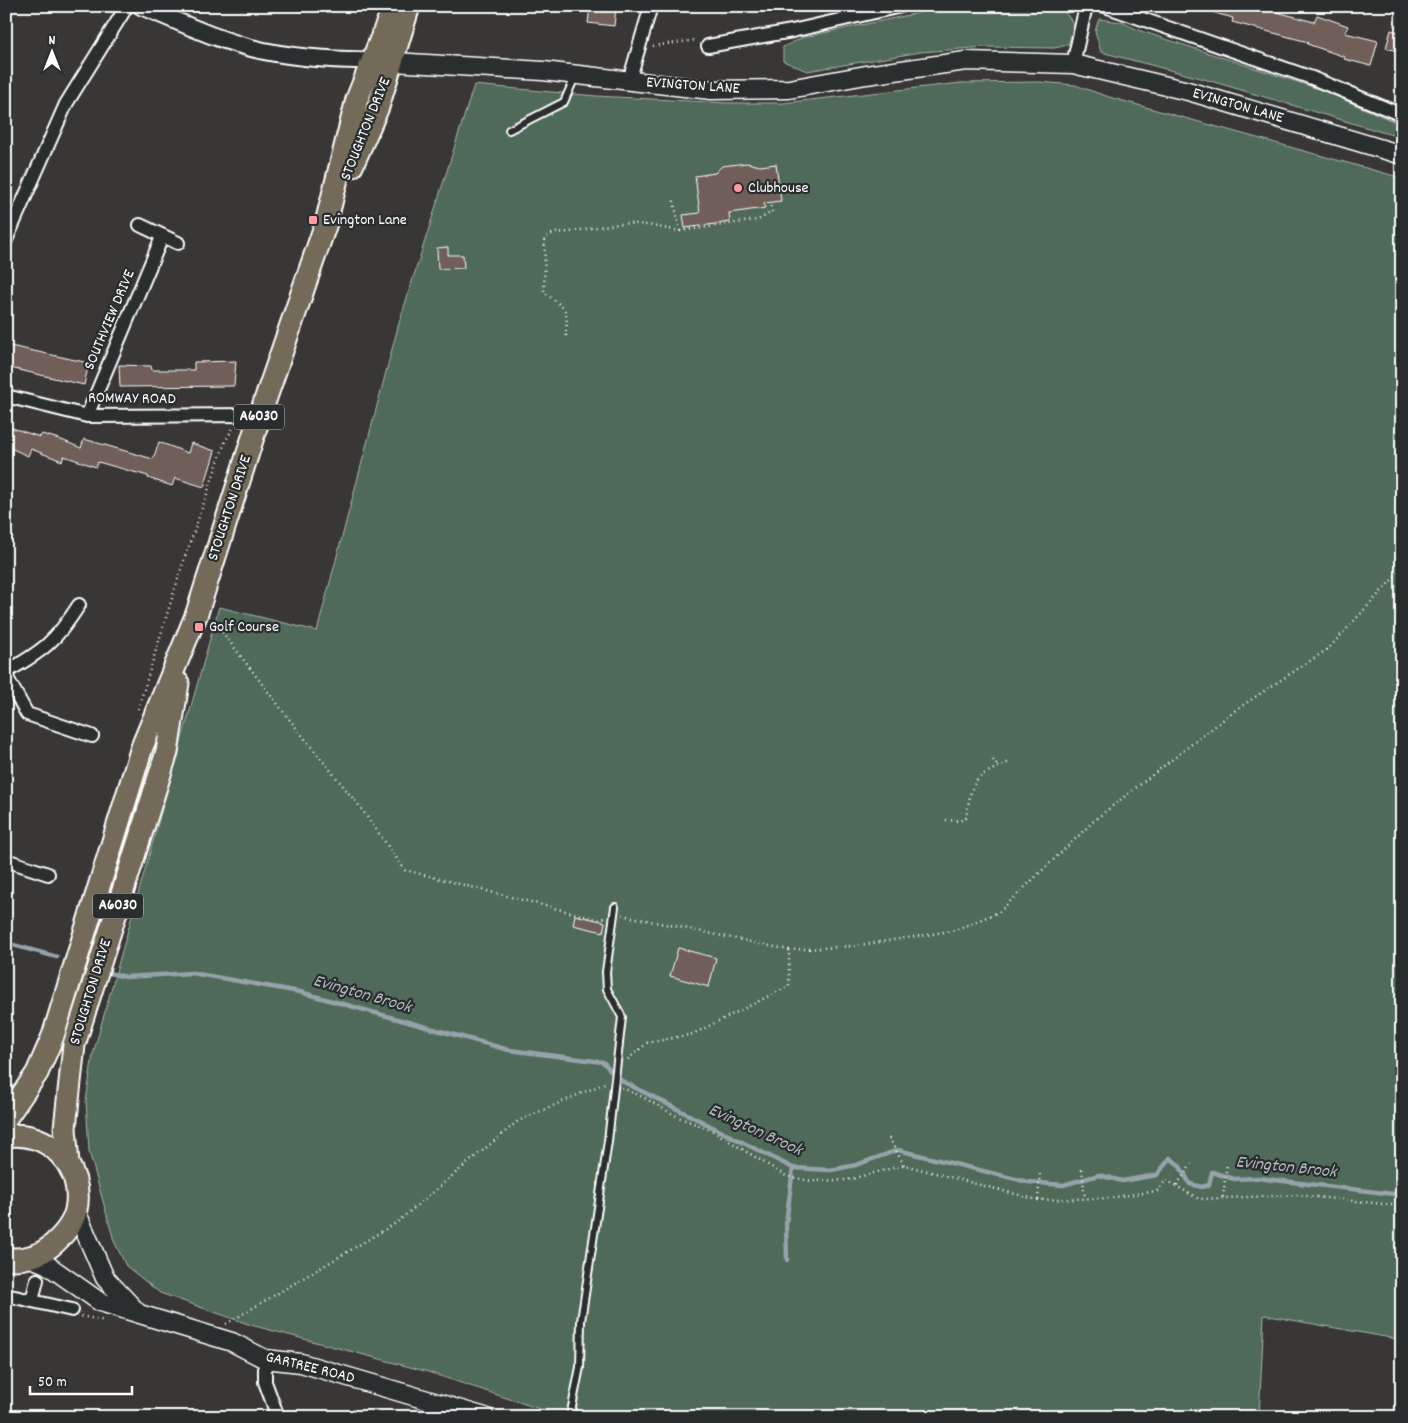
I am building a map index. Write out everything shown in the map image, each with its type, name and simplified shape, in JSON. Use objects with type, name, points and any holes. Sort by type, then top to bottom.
[{"type":"highway","name":"A6030","points":[[383,61],[394,6]]},
{"type":"highway","name":"A6030","points":[[383,61],[409,6]]},
{"type":"highway","name":"STOUGHTON DRIVE","points":[[6,1118],[37,1073],[53,1036],[142,746],[183,650],[200,603],[260,415],[326,223],[378,107],[383,61]]},
{"type":"highway","name":"STOUGHTON DRIVE","points":[[68,1163],[65,1128],[74,1044],[167,752],[183,650]]},
{"type":"highway","points":[[6,1136],[19,1134],[42,1139],[59,1151],[68,1163],[78,1191],[76,1211],[64,1235],[44,1252],[29,1257],[6,1258]]},
{"type":"main road","name":"EVINGTON LANE","points":[[383,61],[543,71],[711,90],[789,89],[903,69],[966,61],[1073,64],[1188,91],[1402,155]]},
{"type":"main road","name":"GARTREE ROAD","points":[[76,1211],[105,1278],[137,1312]]},
{"type":"main road","name":"GARTREE ROAD","points":[[29,1257],[46,1264],[100,1302],[232,1342],[265,1359],[301,1363],[484,1417]]},
{"type":"street","points":[[6,240],[66,104],[127,6]]},
{"type":"street","name":"EVINGTON LANE","points":[[141,6],[224,40],[265,51],[317,58],[383,61]]},
{"type":"street","points":[[629,81],[651,6]]},
{"type":"street","points":[[708,46],[792,31],[901,6]]},
{"type":"street","points":[[1073,64],[1086,6]]},
{"type":"street","points":[[1105,6],[1312,78],[1402,115]]},
{"type":"street","points":[[140,225],[178,244]]},
{"type":"street","name":"SOUTHVIEW DRIVE","points":[[87,416],[162,237]]},
{"type":"street","name":"ROMWAY ROAD","points":[[6,396],[87,416],[260,415]]},
{"type":"street","points":[[79,605],[61,632],[37,654],[6,674],[27,714],[92,736]]},
{"type":"street","points":[[6,860],[48,874]]},
{"type":"street","points":[[32,1301],[36,1280]]},
{"type":"street","points":[[6,1294],[72,1310]]},
{"type":"street","points":[[265,1359],[265,1382],[278,1417]]},
{"type":"lane","points":[[508,130],[564,102],[575,76]]},
{"type":"lane","points":[[570,1417],[580,1367],[580,1321],[608,1141],[622,1017],[607,989],[606,972],[615,907]]},
{"type":"path","points":[[639,48],[702,39],[708,46]]},
{"type":"path","points":[[673,197],[680,231]]},
{"type":"path","points":[[566,336],[568,313],[544,292],[545,238],[551,233],[560,231],[571,232],[610,224],[637,224],[680,231],[758,220],[772,212],[770,204]]},
{"type":"path","points":[[200,603],[406,870],[601,920],[615,907],[624,917],[789,950],[853,946],[955,930],[999,912],[1097,818],[1237,709],[1328,649],[1402,569]]},
{"type":"path","points":[[993,760],[998,767]]},
{"type":"path","points":[[946,820],[959,821],[966,818],[969,793],[975,780],[1008,762]]},
{"type":"path","points":[[617,1068],[647,1043],[693,1034],[789,986],[789,950]]},
{"type":"path","points":[[230,1329],[222,1326],[396,1223],[518,1121],[614,1082],[678,1117],[713,1131],[786,1176],[811,1181],[847,1180],[904,1166],[1038,1200],[1085,1199],[1157,1191],[1166,1180],[1177,1185],[1189,1195],[1199,1199],[1298,1195],[1402,1206]]},
{"type":"path","points":[[889,1138],[904,1166]]},
{"type":"path","points":[[1223,1197],[1227,1163]]},
{"type":"path","points":[[1177,1185],[1191,1164]]},
{"type":"path","points":[[1082,1169],[1085,1199]]},
{"type":"path","points":[[1038,1200],[1040,1173]]},
{"type":"green space","points":[[973,6],[1041,6],[1064,10],[1074,25],[1068,45],[1054,48],[986,47],[921,52],[807,71],[783,61],[783,47],[804,37],[928,11]]},
{"type":"green space","points":[[1099,19],[1121,22],[1141,31],[1322,90],[1402,125],[1402,138],[1204,79],[1101,52],[1095,31]]},
{"type":"green space","points":[[1039,82],[1075,85],[1109,97],[1402,178],[1402,1340],[1264,1315],[1259,1417],[564,1417],[425,1371],[251,1325],[160,1293],[126,1266],[114,1241],[89,1151],[86,1101],[93,1054],[219,607],[317,631],[399,323],[474,85],[596,96],[727,103],[783,103],[961,83]]},
{"type":"building","points":[[590,6],[616,8],[614,26],[588,23]]},
{"type":"building","points":[[1204,6],[1267,6],[1266,9],[1314,22],[1317,15],[1348,26],[1345,33],[1378,41],[1371,66],[1344,59],[1345,57],[1307,44],[1308,42],[1232,22],[1233,18],[1204,10]]},
{"type":"building","points":[[1391,30],[1402,33],[1402,52],[1386,48]]},
{"type":"building","name":"Clubhouse","points":[[747,163],[760,166],[776,164],[781,201],[764,203],[765,208],[729,213],[730,222],[685,228],[683,215],[700,213],[695,176],[715,173],[722,166]]},
{"type":"building","points":[[448,247],[448,255],[463,255],[464,268],[438,269],[437,248]]},
{"type":"building","points":[[6,345],[89,363],[84,385],[6,367]]},
{"type":"building","points":[[236,361],[234,386],[120,387],[119,365],[151,366],[152,370],[194,370],[194,362]]},
{"type":"building","points":[[6,426],[40,437],[42,434],[81,448],[84,439],[153,459],[159,442],[188,453],[191,443],[215,451],[204,487],[175,478],[172,486],[148,478],[148,476],[98,462],[96,467],[64,456],[62,461],[31,449],[28,456],[6,446]]},
{"type":"building","points":[[575,915],[605,922],[603,932],[573,925]]},
{"type":"building","points":[[678,948],[716,958],[709,987],[670,976]]},
{"type":"waterway","name":"Evington Brook","points":[[6,943],[57,957]]},
{"type":"waterway","name":"Evington Brook","points":[[109,973],[126,977],[192,973],[300,992],[509,1050],[603,1062],[620,1080],[793,1168],[831,1170],[856,1165],[898,1150],[1028,1182],[1063,1185],[1099,1175],[1122,1181],[1157,1175],[1170,1158],[1179,1165],[1190,1184],[1202,1187],[1209,1185],[1212,1172],[1234,1179],[1258,1178],[1402,1195]]},
{"type":"waterway","points":[[787,1260],[786,1224],[793,1168]]},
{"type":"place","name":"Clubhouse","points":[[738,188]]},
{"type":"place","name":"Evington Lane","points":[[313,220]]},
{"type":"place","name":"Golf Course","points":[[199,627]]}]
